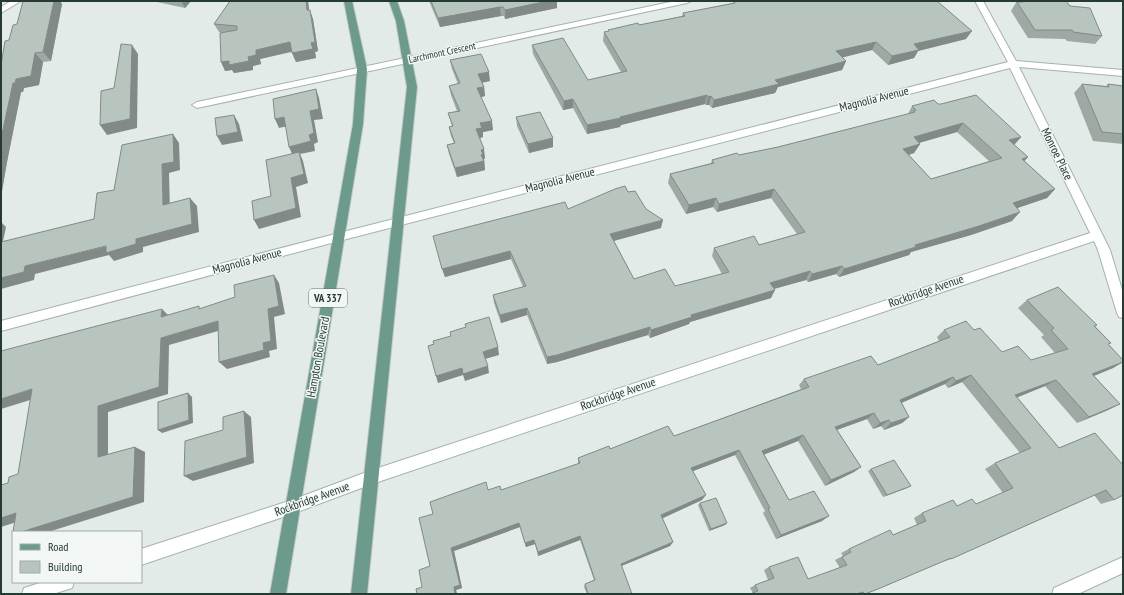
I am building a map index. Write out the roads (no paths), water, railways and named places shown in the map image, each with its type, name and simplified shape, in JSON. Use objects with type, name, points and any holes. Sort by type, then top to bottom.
[{"type":"main road","name":"Hampton Boulevard","points":[[278,594],[358,124],[362,69],[357,38],[348,1]]},
{"type":"main road","points":[[359,594],[412,87],[400,21],[393,1]]},
{"type":"street","points":[[1,10],[17,1]]},
{"type":"street","name":"Larchmont Crescent","points":[[197,105],[687,1]]},
{"type":"street","name":"Monroe Place","points":[[978,1],[1013,64],[1104,250],[1123,313]]},
{"type":"street","name":"Magnolia Avenue","points":[[1,326],[339,237],[1013,64],[1123,73]]},
{"type":"street","name":"Rockbridge Avenue","points":[[142,557],[292,507],[372,477],[1097,235]]},
{"type":"street","points":[[1060,594],[1123,565]]},
{"type":"street","points":[[30,594],[63,583]]}]
